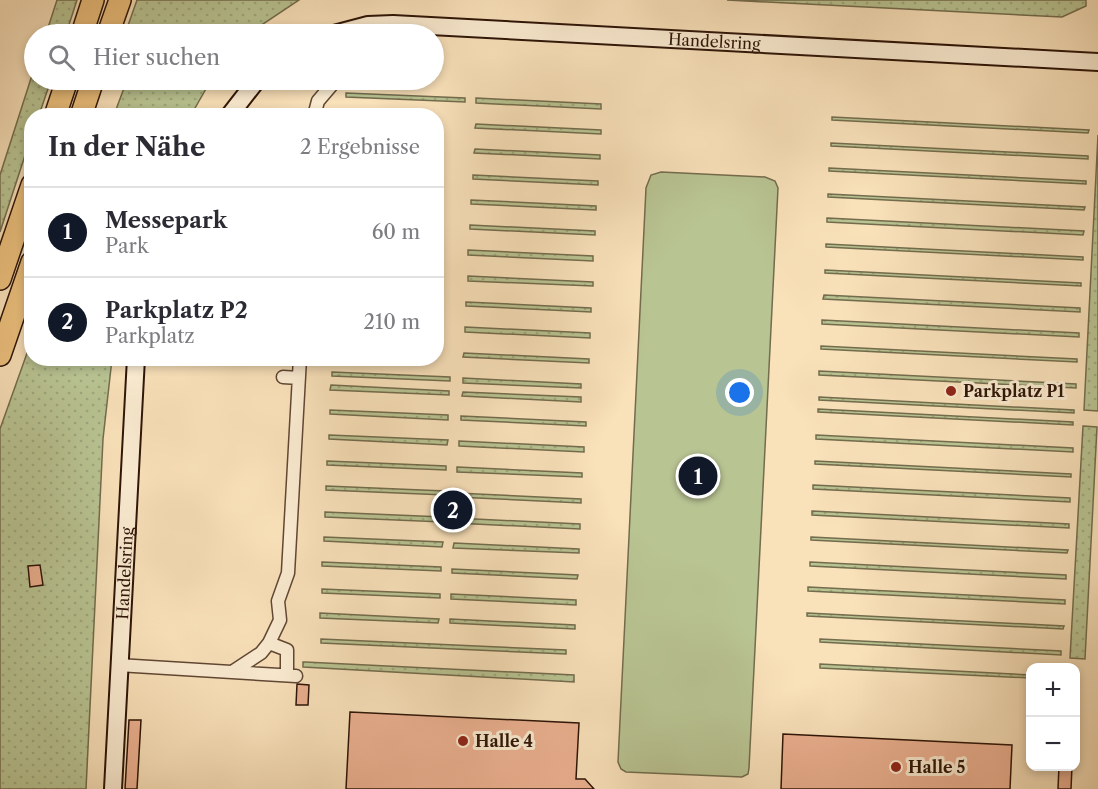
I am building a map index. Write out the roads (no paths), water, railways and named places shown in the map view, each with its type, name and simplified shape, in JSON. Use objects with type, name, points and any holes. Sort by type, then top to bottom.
[{"type":"highway","points":[[85,24],[93,0]]},
{"type":"highway","points":[[112,24],[120,0]]},
{"type":"highway","points":[[58,108],[64,90]]},
{"type":"highway","points":[[84,108],[90,90]]},
{"type":"highway","points":[[0,279],[24,208]]},
{"type":"highway","points":[[0,355],[24,285]]},
{"type":"main road","name":"Handelsring","points":[[444,27],[1098,62]]},
{"type":"main road","points":[[235,108],[249,90]]},
{"type":"main road","name":"Handelsring","points":[[113,789],[136,366]]},
{"type":"street","points":[[316,108],[318,101],[327,90]]},
{"type":"street","points":[[232,672],[261,653],[280,620],[273,600],[288,573],[300,366]]},
{"type":"street","points":[[283,377],[299,378]]},
{"type":"street","points":[[118,665],[291,676],[287,650],[268,643]]},
{"type":"place","name":"Parkplatz P1","points":[[951,391]]},
{"type":"place","name":"Messepark","points":[[698,476]]},
{"type":"place","name":"Parkplatz P2","points":[[453,510]]},
{"type":"place","name":"Halle 4","points":[[463,741]]},
{"type":"place","name":"Halle 5","points":[[896,767]]}]
